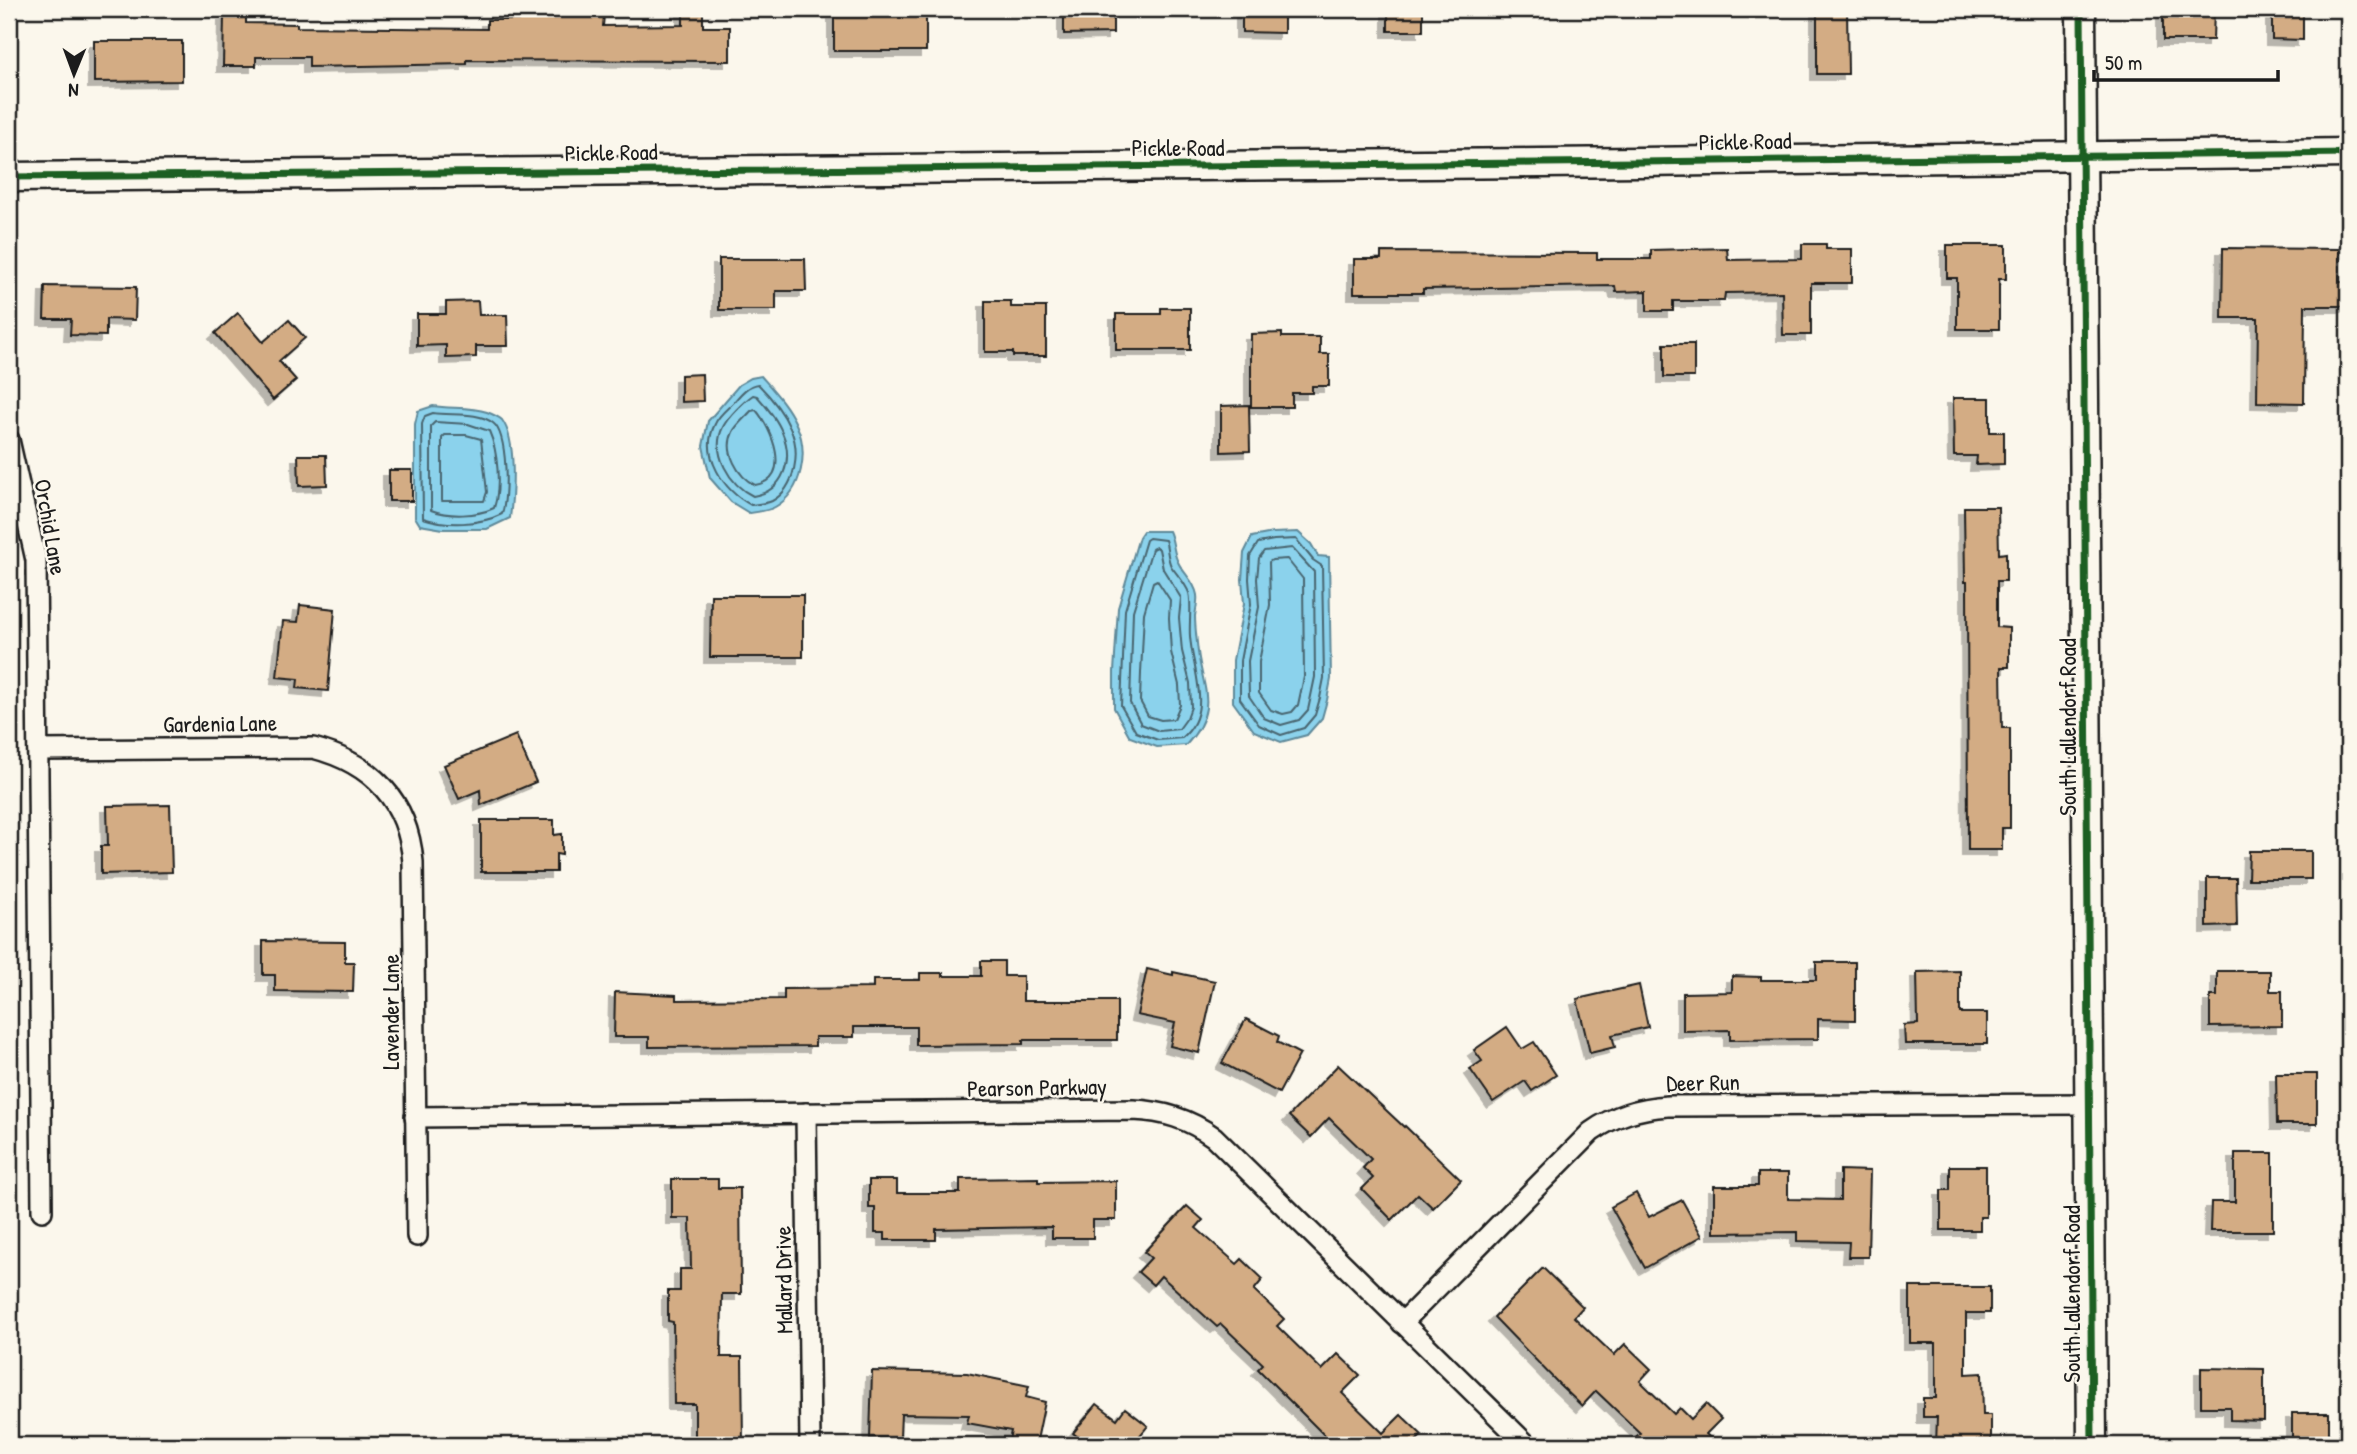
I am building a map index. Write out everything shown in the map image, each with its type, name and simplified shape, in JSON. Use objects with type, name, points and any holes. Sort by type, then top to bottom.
[{"type":"street","name":"South Lallendorf Road","points":[[2081,9],[2092,1445]]},
{"type":"street","name":"Pickle Road","points":[[9,177],[2348,153]]},
{"type":"street","name":"Orchid Lane","points":[[9,440],[36,560],[43,1212]]},
{"type":"street","name":"Gardenia Lane","points":[[38,750],[313,748],[331,753],[364,769],[388,792]]},
{"type":"street","name":"Lavender Lane","points":[[388,792],[408,830],[412,847],[417,1236]]},
{"type":"street","name":"Deer Run","points":[[1402,1323],[1580,1142],[1604,1123],[1636,1110],[1668,1106],[2090,1104]]},
{"type":"street","name":"Pearson Parkway","points":[[415,1117],[1133,1110],[1176,1116],[1214,1137],[1527,1445]]},
{"type":"street","name":"Mallard Drive","points":[[806,1114],[810,1445]]},
{"type":"water","points":[[761,376],[793,417],[802,446],[801,470],[792,491],[784,500],[772,508],[749,513],[731,502],[710,478],[703,446],[708,421],[739,385]]},
{"type":"water","points":[[433,406],[481,410],[502,420],[507,429],[512,453],[510,518],[487,529],[443,529],[420,525],[415,517],[415,424],[418,411]]},
{"type":"water","points":[[1143,531],[1169,531],[1176,558],[1197,595],[1196,630],[1206,707],[1197,731],[1186,745],[1157,747],[1130,737],[1114,708],[1118,608]]},
{"type":"water","points":[[1298,532],[1311,544],[1318,556],[1329,557],[1331,679],[1322,718],[1307,735],[1281,742],[1254,731],[1233,702],[1233,660],[1244,604],[1244,553],[1252,537]]},
{"type":"building","points":[[683,9],[703,9],[703,27],[730,27],[730,61],[467,60],[467,64],[309,67],[309,57],[256,57],[256,66],[223,66],[224,15],[246,15],[246,23],[297,24],[297,27],[487,29],[487,20],[525,20],[524,11],[556,11],[556,15],[604,15],[603,26],[683,25]]},
{"type":"building","points":[[1064,9],[1113,9],[1113,33],[1064,34]]},
{"type":"building","points":[[1242,9],[1284,9],[1284,33],[1242,32]]},
{"type":"building","points":[[1388,9],[1423,9],[1423,31],[1388,31]]},
{"type":"building","points":[[1817,9],[1847,9],[1848,74],[1817,74]]},
{"type":"building","points":[[2163,9],[2214,9],[2213,40],[2163,40]]},
{"type":"building","points":[[2272,9],[2303,9],[2303,40],[2272,39]]},
{"type":"building","points":[[834,14],[926,14],[926,51],[834,51]]},
{"type":"building","points":[[94,41],[182,41],[182,81],[94,82]]},
{"type":"building","points":[[1802,244],[1826,244],[1826,249],[1852,249],[1852,283],[1811,283],[1811,335],[1783,335],[1782,292],[1725,293],[1724,301],[1673,301],[1673,311],[1647,311],[1647,291],[1616,292],[1615,286],[1423,289],[1423,293],[1354,293],[1354,259],[1381,259],[1381,252],[1597,253],[1597,259],[1651,259],[1651,250],[1727,248],[1728,260],[1802,259]]},
{"type":"building","points":[[1947,245],[2006,245],[2006,279],[1999,279],[1999,329],[1957,329],[1957,278],[1947,278]]},
{"type":"building","points":[[2223,248],[2339,249],[2339,282],[2348,282],[2348,306],[2305,306],[2304,403],[2257,402],[2258,318],[2222,318]]},
{"type":"building","points":[[719,259],[805,259],[806,291],[776,291],[776,310],[719,310]]},
{"type":"building","points":[[45,286],[136,287],[135,320],[106,319],[106,336],[70,335],[71,319],[44,319]]},
{"type":"building","points":[[478,301],[479,315],[507,315],[508,346],[476,346],[476,357],[446,358],[446,345],[417,346],[417,314],[446,314],[446,302]]},
{"type":"building","points":[[985,301],[1011,301],[1011,307],[1046,307],[1046,356],[1013,356],[1013,352],[985,352]]},
{"type":"building","points":[[1161,308],[1190,308],[1190,350],[1116,350],[1116,314],[1161,314]]},
{"type":"building","points":[[238,313],[263,342],[289,320],[305,338],[279,361],[296,380],[273,400],[215,333]]},
{"type":"building","points":[[1282,333],[1282,337],[1320,337],[1320,354],[1329,354],[1329,386],[1312,386],[1312,393],[1292,393],[1292,407],[1251,407],[1251,334]]},
{"type":"building","points":[[1664,344],[1694,344],[1694,377],[1664,377]]},
{"type":"building","points":[[702,374],[703,401],[681,402],[681,375]]},
{"type":"building","points":[[1953,398],[1990,398],[1990,432],[2004,432],[2004,464],[1976,465],[1977,456],[1954,456]]},
{"type":"building","points":[[1249,405],[1250,451],[1221,452],[1221,406]]},
{"type":"building","points":[[298,455],[326,455],[327,485],[299,486]]},
{"type":"building","points":[[389,470],[412,470],[412,501],[389,501]]},
{"type":"building","points":[[1964,507],[1998,507],[1999,554],[2006,553],[2006,581],[1997,581],[1997,627],[2009,628],[2009,667],[2001,667],[2002,728],[2010,728],[2010,828],[2002,828],[2002,850],[1968,850],[1967,582]]},
{"type":"building","points":[[711,595],[803,595],[803,657],[710,657]]},
{"type":"building","points":[[300,605],[335,609],[328,691],[297,688],[298,679],[277,677],[283,621],[298,622]]},
{"type":"building","points":[[516,735],[536,782],[481,805],[480,790],[459,799],[444,765]]},
{"type":"building","points":[[170,805],[172,872],[101,874],[101,846],[108,846],[107,806]]},
{"type":"building","points":[[481,820],[554,820],[554,835],[562,834],[562,855],[556,854],[556,872],[481,872]]},
{"type":"building","points":[[2249,851],[2311,851],[2311,879],[2248,879]]},
{"type":"building","points":[[2207,878],[2236,878],[2237,926],[2207,927]]},
{"type":"building","points":[[263,941],[345,942],[345,962],[354,962],[353,992],[275,991],[275,975],[263,975]]},
{"type":"building","points":[[981,961],[1004,961],[1004,976],[1023,976],[1023,1001],[1117,1001],[1117,1040],[1023,1040],[1023,1044],[916,1045],[916,1027],[854,1027],[854,1037],[815,1037],[815,1046],[649,1047],[649,1037],[614,1037],[615,992],[676,995],[676,1000],[784,999],[784,989],[873,988],[873,980],[920,980],[920,973],[981,976]]},
{"type":"building","points":[[1816,962],[1855,962],[1855,1020],[1818,1019],[1818,1039],[1730,1040],[1730,1030],[1683,1031],[1683,993],[1732,992],[1732,976],[1761,977],[1761,980],[1816,980]]},
{"type":"building","points":[[1147,969],[1215,981],[1199,1053],[1170,1046],[1175,1023],[1137,1015]]},
{"type":"building","points":[[1960,971],[1960,1013],[1987,1013],[1987,1044],[1905,1044],[1904,1025],[1918,1024],[1917,972]]},
{"type":"building","points":[[2217,971],[2270,971],[2270,991],[2282,991],[2282,1026],[2210,1027],[2210,996],[2217,996]]},
{"type":"building","points":[[1639,985],[1648,1027],[1612,1035],[1615,1047],[1590,1053],[1577,999]]},
{"type":"building","points":[[1246,1019],[1279,1036],[1277,1042],[1300,1054],[1279,1093],[1222,1063]]},
{"type":"building","points":[[1507,1027],[1522,1049],[1534,1042],[1556,1075],[1532,1091],[1525,1081],[1493,1102],[1470,1069],[1482,1061],[1474,1050]]},
{"type":"building","points":[[1338,1065],[1461,1180],[1433,1208],[1418,1194],[1392,1220],[1362,1189],[1373,1178],[1363,1168],[1371,1159],[1329,1118],[1311,1137],[1289,1116]]},
{"type":"building","points":[[2276,1074],[2317,1074],[2317,1124],[2277,1124]]},
{"type":"building","points":[[2235,1153],[2273,1153],[2273,1231],[2210,1231],[2211,1202],[2235,1202]]},
{"type":"building","points":[[1950,1166],[1986,1166],[1986,1217],[1980,1217],[1980,1230],[1941,1230],[1941,1190],[1950,1190]]},
{"type":"building","points":[[1840,1170],[1870,1171],[1868,1257],[1848,1257],[1849,1242],[1797,1241],[1797,1232],[1714,1233],[1714,1186],[1758,1186],[1758,1173],[1788,1173],[1788,1199],[1840,1200]]},
{"type":"building","points":[[1038,1178],[1038,1182],[1116,1181],[1116,1220],[1093,1220],[1093,1238],[1052,1238],[1052,1227],[936,1229],[936,1240],[885,1240],[885,1233],[875,1233],[875,1208],[869,1208],[869,1180],[897,1180],[897,1193],[960,1193],[960,1179]]},
{"type":"building","points":[[672,1179],[718,1179],[718,1188],[740,1188],[741,1294],[722,1294],[721,1357],[742,1357],[743,1445],[695,1445],[695,1404],[674,1404],[673,1322],[668,1321],[668,1291],[680,1291],[680,1269],[691,1269],[690,1218],[672,1218]]},
{"type":"building","points":[[1636,1193],[1649,1217],[1682,1200],[1702,1236],[1645,1268],[1611,1207]]},
{"type":"building","points":[[1187,1206],[1203,1220],[1196,1228],[1237,1264],[1242,1259],[1263,1279],[1254,1290],[1284,1319],[1277,1326],[1322,1370],[1338,1354],[1360,1375],[1342,1393],[1383,1433],[1401,1415],[1422,1435],[1412,1445],[1334,1445],[1258,1369],[1263,1364],[1221,1324],[1217,1327],[1161,1276],[1153,1285],[1138,1272],[1151,1258],[1144,1252]]},
{"type":"building","points":[[1543,1268],[1583,1307],[1574,1317],[1614,1355],[1625,1344],[1651,1369],[1640,1381],[1674,1414],[1680,1408],[1691,1419],[1706,1404],[1721,1419],[1706,1434],[1718,1445],[1627,1445],[1640,1433],[1596,1391],[1582,1406],[1559,1384],[1494,1317]]},
{"type":"building","points":[[1910,1287],[1990,1287],[1990,1313],[1966,1313],[1966,1374],[1982,1373],[1983,1415],[1991,1415],[1991,1445],[1936,1445],[1937,1417],[1923,1417],[1923,1398],[1936,1398],[1936,1343],[1910,1343]]},
{"type":"building","points":[[2201,1368],[2264,1369],[2264,1421],[2230,1420],[2230,1407],[2201,1407]]},
{"type":"building","points":[[872,1371],[967,1373],[1029,1386],[1026,1397],[1045,1402],[1036,1445],[1008,1445],[1011,1431],[967,1423],[969,1415],[901,1414],[900,1438],[870,1438]]},
{"type":"building","points":[[1097,1404],[1117,1419],[1125,1408],[1148,1426],[1132,1445],[1088,1445],[1073,1433]]},
{"type":"building","points":[[2292,1413],[2329,1413],[2329,1440],[2292,1440]]},
{"type":"cycle path","points":[[2081,9],[2092,1445]]},
{"type":"cycle path","points":[[9,177],[2348,153]]}]
